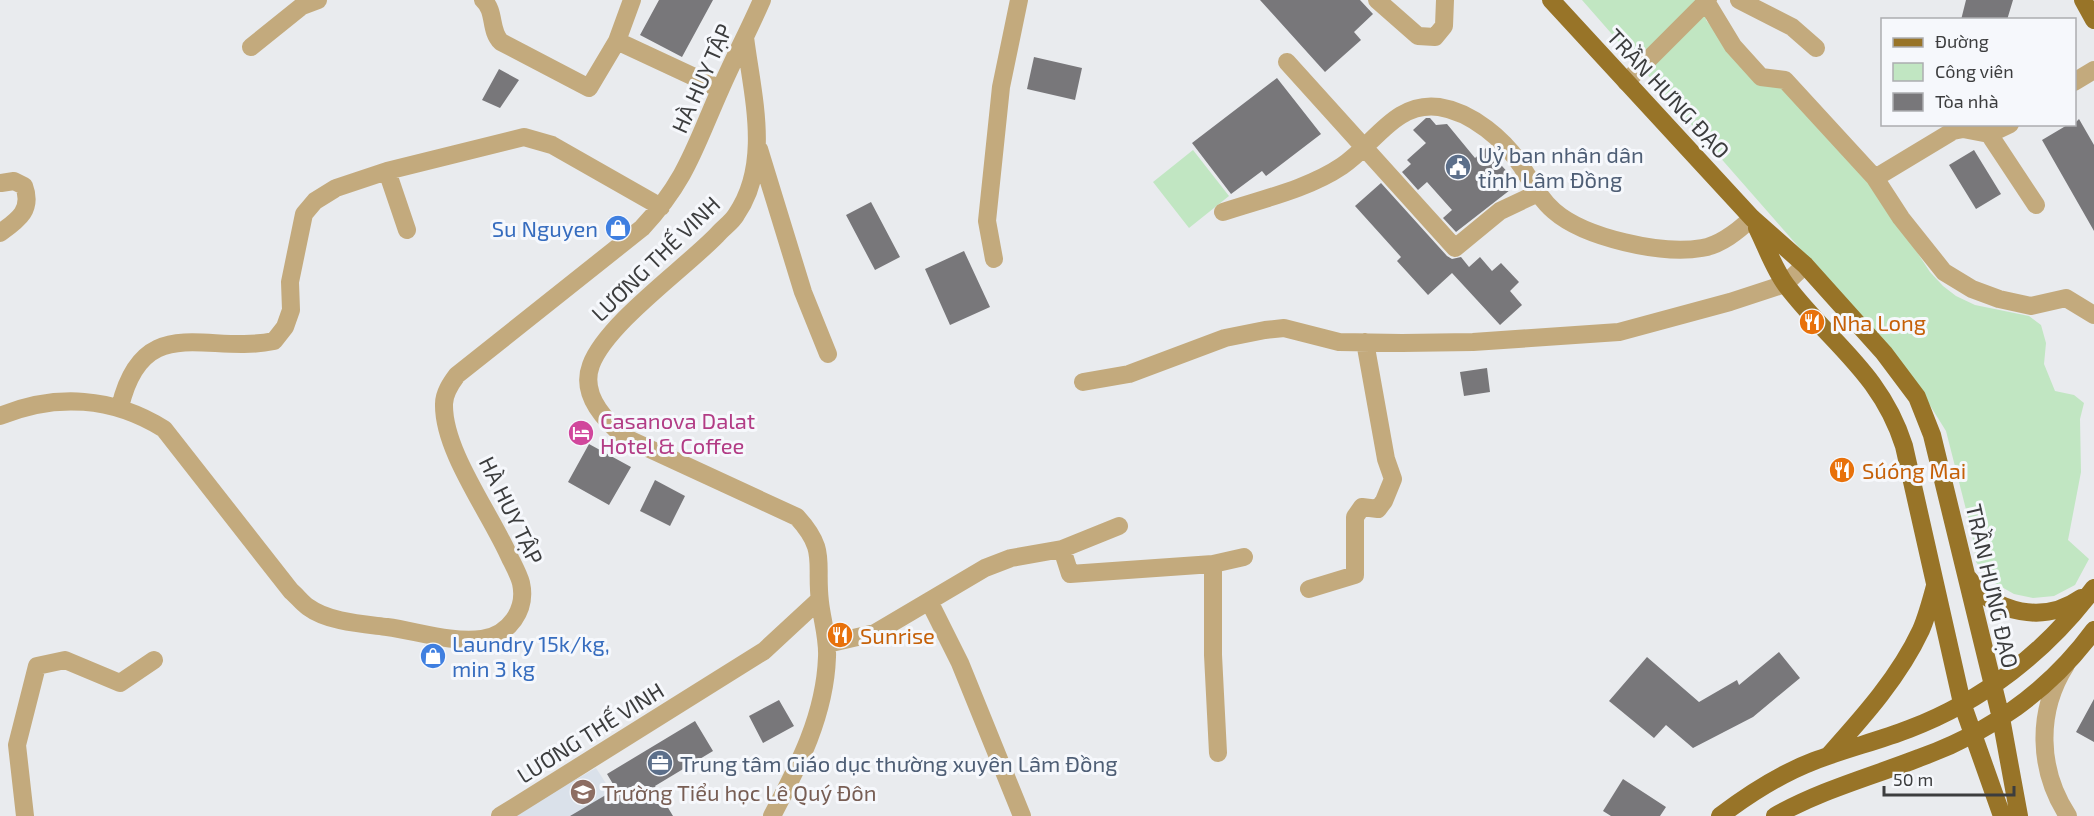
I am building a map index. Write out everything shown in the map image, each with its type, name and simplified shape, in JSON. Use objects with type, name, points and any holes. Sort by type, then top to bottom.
[{"type":"main road","name":"TRẦN HƯNG ĐẠO","points":[[1551,0],[1752,218],[1805,266],[1884,353],[1917,397],[1932,435],[2001,718],[2019,816]]},
{"type":"main road","name":"TRẦN HƯNG ĐẠO","points":[[1752,218],[1785,284],[1871,381],[1896,419],[1962,703],[2002,816]]},
{"type":"main road","points":[[1966,575],[1974,586],[1994,603],[2019,612],[2033,613],[2061,609],[2074,603],[2094,587]]},
{"type":"main road","points":[[1829,755],[1866,713],[1909,654],[1922,628],[1936,584]]},
{"type":"main road","points":[[1720,816],[1741,810],[1785,774],[1829,755],[1910,729],[1992,686],[2049,641],[2094,587]]},
{"type":"main road","points":[[1775,816],[1826,790],[1920,758],[1972,735],[2028,699],[2069,660],[2094,630]]},
{"type":"street","points":[[251,47],[302,6],[318,0]]},
{"type":"street","points":[[483,0],[489,6],[495,33],[501,42],[589,88],[617,41],[632,0]]},
{"type":"street","name":"HÀ HUY TẬP","points":[[0,416],[14,410],[65,401],[120,407],[139,414],[164,429],[291,591],[309,608],[336,618],[448,638],[482,639],[502,632],[513,623],[521,606],[521,583],[504,542],[465,471],[447,429],[444,402],[449,385],[458,375],[642,228],[662,207],[691,161],[720,88],[762,0]]},
{"type":"street","points":[[994,260],[987,221],[1001,87],[1019,0]]},
{"type":"street","points":[[1377,0],[1418,36],[1435,37],[1444,26],[1445,0]]},
{"type":"street","points":[[1739,0],[1792,27],[1816,48]]},
{"type":"street","points":[[1626,82],[1707,2],[1733,46],[1761,77],[1785,80],[1875,178],[1901,218],[1944,272],[1972,289],[1999,299],[2031,306],[2066,298],[2094,315]]},
{"type":"street","name":"LƯƠNG THẾ VINH","points":[[746,37],[758,148],[750,186],[736,215],[694,259],[604,340],[590,366],[589,386],[596,407],[609,424],[626,438],[797,517],[813,535],[820,563],[819,600],[827,644],[824,690],[816,725],[772,816]]},
{"type":"street","points":[[617,41],[720,88]]},
{"type":"street","points":[[1287,62],[1455,248],[1500,211],[1538,193]]},
{"type":"street","points":[[2076,81],[2094,70]]},
{"type":"street","points":[[1223,212],[1318,179],[1342,166],[1400,115],[1415,106],[1440,107],[1463,115],[1493,134],[1521,165],[1538,193],[1554,212],[1584,230],[1620,241],[1672,249],[1702,248],[1735,233],[1752,218]]},
{"type":"street","points":[[1875,178],[1953,131],[1963,129],[1989,134],[2006,126]]},
{"type":"street","points":[[1989,134],[2036,205]]},
{"type":"street","points":[[120,407],[125,386],[139,362],[156,349],[183,341],[255,345],[274,341],[285,327],[291,310],[290,282],[297,237],[308,207],[336,188],[387,171],[512,138],[534,137],[662,207]]},
{"type":"street","points":[[758,148],[803,292],[828,354]]},
{"type":"street","points":[[387,171],[407,230]]},
{"type":"street","points":[[0,233],[20,218],[28,197],[24,186],[14,181],[1,183]]},
{"type":"street","points":[[1083,382],[1130,374],[1168,362],[1225,338],[1284,328],[1339,342],[1473,342],[1619,332],[1730,302],[1785,284],[1805,266]]},
{"type":"street","points":[[1310,589],[1355,575],[1355,517],[1362,507],[1378,509],[1393,479],[1386,459],[1365,342]]},
{"type":"street","points":[[827,644],[875,633],[985,568],[1011,558],[1062,549],[1119,526]]},
{"type":"street","points":[[1062,549],[1070,574],[1213,564],[1244,557]]},
{"type":"street","points":[[1213,564],[1213,655],[1218,753]]},
{"type":"street","name":"LƯƠNG THẾ VINH","points":[[500,816],[764,651],[819,600]]},
{"type":"street","points":[[929,601],[960,663],[1022,816]]},
{"type":"street","points":[[24,816],[17,745],[37,666],[65,660],[120,683],[154,660]]},
{"type":"street","points":[[2068,816],[2048,773],[2044,739],[2045,722],[2053,690],[2069,660]]},
{"type":"shaded area","name":"Trường Tiểu học Lê Quý Đôn","points":[[596,768],[627,816],[511,816]]},
{"type":"green space","points":[[1582,0],[1705,0],[1706,20],[1748,73],[1781,85],[1869,179],[1930,272],[1943,286],[1956,296],[1975,305],[2029,316],[2041,325],[2046,343],[2044,364],[2055,391],[2074,395],[2084,403],[2080,419],[2081,472],[2068,540],[2089,559],[2075,585],[2054,596],[2033,598],[2014,594],[1993,582],[1976,562],[1972,533],[1946,431],[1911,375]]},
{"type":"green space","points":[[1193,150],[1229,196],[1189,228],[1153,182]]},
{"type":"building","points":[[659,0],[713,0],[682,57],[640,35]]},
{"type":"building","points":[[1260,0],[1360,0],[1373,14],[1354,32],[1361,40],[1325,72]]},
{"type":"building","points":[[1966,0],[2013,0],[2008,18],[1962,18]]},
{"type":"building","points":[[1034,57],[1082,68],[1075,100],[1027,89]]},
{"type":"building","points":[[499,69],[519,80],[500,108],[482,100]]},
{"type":"building","points":[[1277,78],[1321,134],[1266,176],[1262,171],[1231,194],[1192,143]]},
{"type":"building","name":"Uỷ ban nhân dân tỉnh Lâm Đồng","points":[[1426,118],[1430,118],[1436,125],[1447,124],[1475,158],[1486,148],[1510,175],[1510,190],[1456,232],[1443,218],[1452,210],[1427,182],[1418,190],[1402,172],[1411,164],[1407,160],[1426,143],[1413,130]]},
{"type":"building","points":[[2079,119],[2094,145],[2094,231],[2042,140],[2066,126],[2076,126]]},
{"type":"building","points":[[1974,150],[2001,194],[1976,209],[1949,165]]},
{"type":"building","points":[[1381,183],[1447,256],[1452,259],[1461,257],[1469,267],[1480,257],[1492,271],[1501,263],[1519,282],[1510,291],[1522,305],[1500,325],[1452,273],[1428,295],[1397,261],[1401,257],[1355,206]]},
{"type":"building","points":[[871,202],[900,257],[875,270],[846,215]]},
{"type":"building","points":[[964,251],[990,307],[950,325],[925,269]]},
{"type":"building","points":[[1487,368],[1490,392],[1464,396],[1460,372]]},
{"type":"building","points":[[589,444],[631,467],[609,505],[568,482]]},
{"type":"building","points":[[655,480],[685,496],[670,526],[640,511]]},
{"type":"building","points":[[1779,652],[1800,678],[1753,717],[1693,748],[1666,725],[1654,738],[1609,701],[1647,657],[1699,702],[1737,680],[1739,685]]},
{"type":"building","points":[[2094,699],[2094,742],[2076,732]]},
{"type":"building","points":[[779,700],[794,726],[763,743],[749,716]]},
{"type":"building","name":"Trung tâm Giáo dục thường xuyên Lâm Đồng","points":[[695,721],[713,751],[655,786],[673,816],[570,816],[616,789],[607,774]]},
{"type":"building","points":[[1623,779],[1666,807],[1660,816],[1611,816],[1603,811]]},
{"type":"place","name":"Uỷ ban nhân dân tỉnh Lâm Đồng","points":[[1458,167]]},
{"type":"place","name":"Su Nguyen","points":[[618,228]]},
{"type":"place","name":"Nha Long","points":[[1812,322]]},
{"type":"place","name":"Casanova Dalat Hotel & Coffee","points":[[581,433]]},
{"type":"place","name":"Súóng Mai","points":[[1842,470]]},
{"type":"place","name":"Sunrise","points":[[840,635]]},
{"type":"place","name":"Laundry 15k/kg, min 3 kg","points":[[433,656]]},
{"type":"place","name":"Trung tâm Giáo dục thường xuyên Lâm Đồng","points":[[660,763]]},
{"type":"place","name":"Trường Tiểu học Lê Quý Đôn","points":[[583,792]]}]
